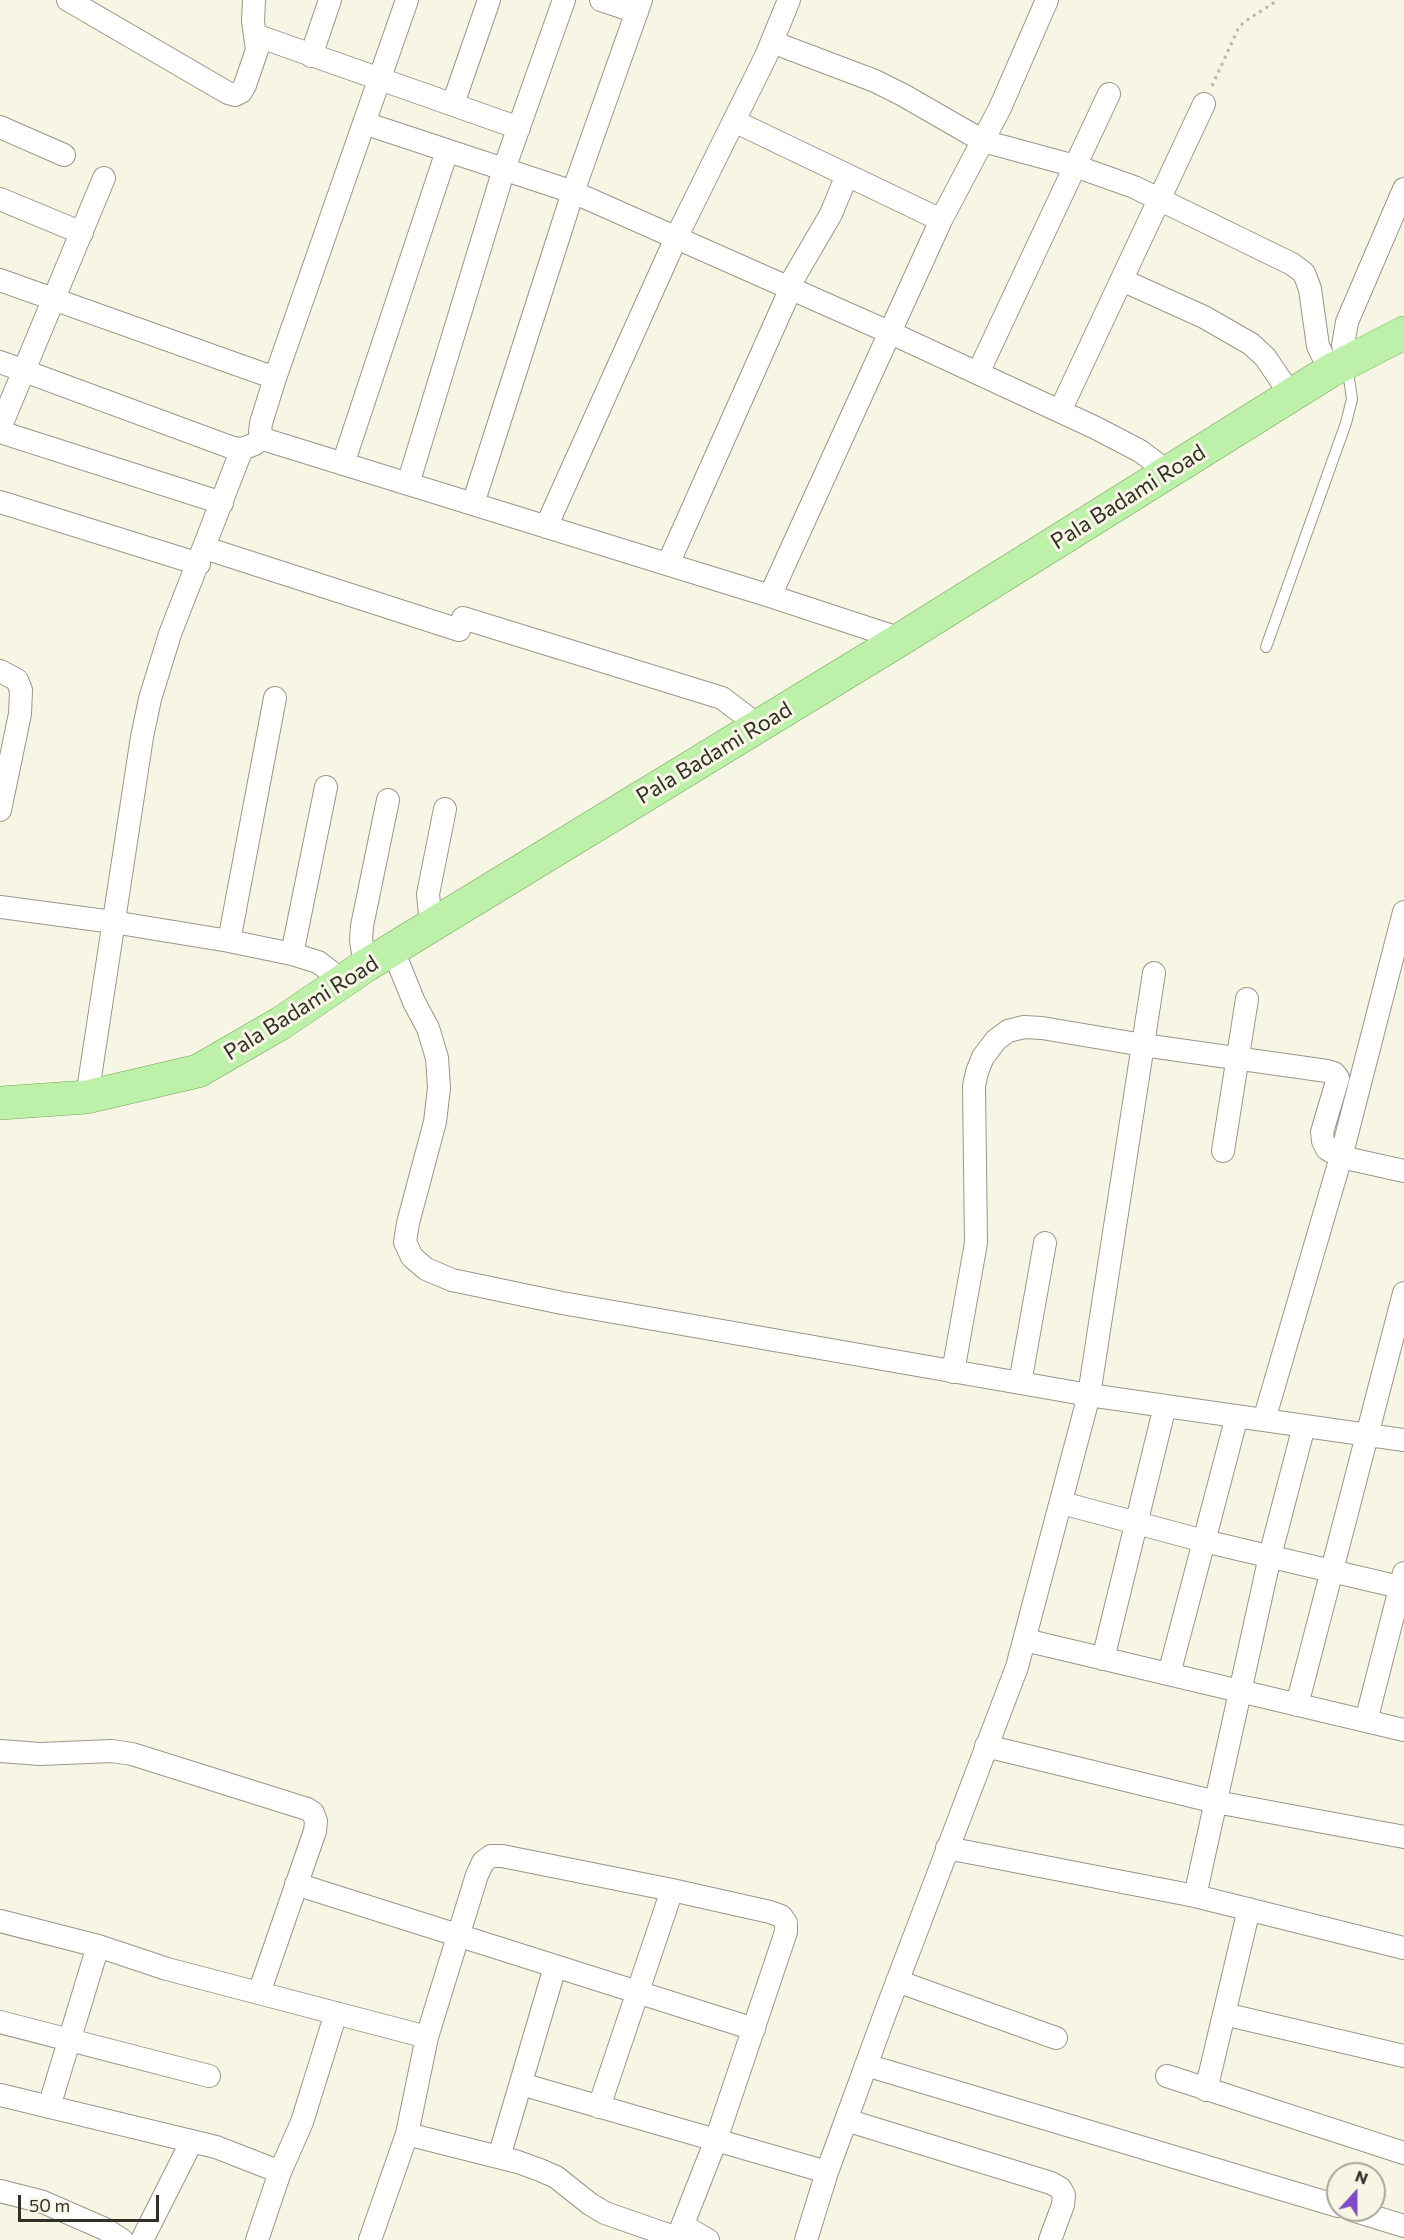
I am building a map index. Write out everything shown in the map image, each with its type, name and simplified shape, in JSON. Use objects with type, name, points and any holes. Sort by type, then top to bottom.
[{"type":"main road","name":"Pala Badami Road","points":[[0,1103],[87,1097],[198,1071],[281,1023],[431,926],[901,639],[1291,395],[1338,367],[1404,333]]},
{"type":"street","points":[[68,0],[235,95],[241,92],[257,50],[252,10],[254,0]]},
{"type":"street","points":[[311,56],[330,0]]},
{"type":"street","points":[[407,0],[275,378],[261,423],[260,432],[263,439],[668,564],[901,639]]},
{"type":"street","points":[[453,104],[489,0]]},
{"type":"street","points":[[408,484],[504,169],[564,0]]},
{"type":"street","points":[[473,504],[573,192],[639,6],[601,0]]},
{"type":"street","points":[[546,526],[676,238],[772,42],[789,0]]},
{"type":"street","points":[[770,596],[941,220],[983,141],[1047,0]]},
{"type":"street","points":[[255,35],[519,128]]},
{"type":"street","points":[[772,42],[876,81],[903,94],[983,141],[1111,177],[1292,264],[1304,273],[1310,289],[1318,346],[1338,367]]},
{"type":"street","points":[[978,373],[1108,94]]},
{"type":"street","points":[[1060,411],[1204,104]]},
{"type":"street","points":[[734,121],[941,220]]},
{"type":"street","points":[[364,123],[573,192],[891,333],[1060,411],[1123,442],[1168,472]]},
{"type":"street","points":[[0,127],[64,155]]},
{"type":"street","points":[[343,464],[447,151]]},
{"type":"street","points":[[668,564],[793,279],[831,214],[847,175]]},
{"type":"street","points":[[104,178],[0,430],[222,503]]},
{"type":"street","points":[[1338,367],[1347,322],[1404,189]]},
{"type":"street","points":[[0,199],[82,233]]},
{"type":"street","points":[[0,280],[275,378]]},
{"type":"street","points":[[1122,280],[1204,317],[1251,344],[1265,357],[1291,395]]},
{"type":"street","points":[[0,362],[233,448],[252,447],[263,439]]},
{"type":"street","points":[[87,1097],[150,699],[170,634],[242,449]]},
{"type":"street","points":[[0,502],[461,624],[722,698],[759,726]]},
{"type":"street","points":[[0,671],[17,680],[21,690],[20,714],[0,810]]},
{"type":"street","points":[[229,941],[275,698]]},
{"type":"street","points":[[292,954],[326,787]]},
{"type":"street","points":[[367,966],[361,940],[362,926],[388,800]]},
{"type":"street","points":[[431,926],[428,894],[445,809]]},
{"type":"street","points":[[0,907],[229,941],[292,954],[318,962],[367,966],[414,1002],[428,1028],[437,1059],[439,1088],[435,1122],[405,1242],[412,1257],[426,1269],[452,1280],[562,1302],[1089,1395],[1404,1440]]},
{"type":"street","points":[[1264,1420],[1341,1157],[1404,912]]},
{"type":"street","points":[[806,2240],[827,2172],[866,2065],[1017,1667],[1025,1640],[1089,1395],[1154,973]]},
{"type":"street","points":[[1223,1151],[1247,999]]},
{"type":"street","points":[[953,1372],[976,1243],[974,1086],[976,1072],[983,1057],[996,1040],[1008,1031],[1024,1027],[1042,1028],[1143,1046],[1334,1073],[1338,1078],[1324,1122],[1323,1141],[1327,1149],[1341,1157],[1404,1171]]},
{"type":"street","points":[[1020,1383],[1046,1243]]},
{"type":"street","points":[[1297,1704],[1404,1293]]},
{"type":"street","points":[[1103,1659],[1165,1406]]},
{"type":"street","points":[[1169,1674],[1237,1416]]},
{"type":"street","points":[[1195,1896],[1270,1556],[1304,1426]]},
{"type":"street","points":[[1062,1503],[1204,1541],[1333,1571],[1403,1582],[1366,1721]]},
{"type":"street","points":[[1025,1640],[1404,1730]]},
{"type":"street","points":[[986,1746],[1216,1802],[1404,1837]]},
{"type":"street","points":[[0,1751],[40,1754],[112,1751],[132,1754],[307,1809],[313,1814],[316,1821],[259,1993]]},
{"type":"street","points":[[948,1848],[1195,1896],[1404,1948]]},
{"type":"street","points":[[372,2240],[407,2134],[427,2037],[483,1862],[491,1856],[502,1856],[672,1890],[770,1912],[781,1916],[786,1923],[786,1932],[716,2140],[679,2234],[671,2236],[605,2213],[556,2177],[533,2167],[407,2134]]},
{"type":"street","points":[[296,1884],[754,2029]]},
{"type":"street","points":[[599,2107],[672,1890]]},
{"type":"street","points":[[1206,2090],[1249,1909]]},
{"type":"street","points":[[0,1921],[98,1946],[167,1969],[427,2037]]},
{"type":"street","points":[[49,2107],[68,2038],[98,1946]]},
{"type":"street","points":[[499,2157],[555,1967]]},
{"type":"street","points":[[897,1981],[1056,2038]]},
{"type":"street","points":[[257,2240],[280,2172],[302,2122],[336,2013]]},
{"type":"street","points":[[1224,2014],[1404,2056]]},
{"type":"street","points":[[0,2022],[209,2076]]},
{"type":"street","points":[[866,2065],[1326,2202]]},
{"type":"street","points":[[1167,2076],[1404,2153]]},
{"type":"street","points":[[521,2084],[827,2172]]},
{"type":"street","points":[[0,2095],[216,2147],[280,2172]]},
{"type":"street","points":[[846,2120],[1051,2183],[1060,2188],[1064,2195],[1063,2205],[1050,2240]]},
{"type":"street","points":[[142,2240],[192,2141]]},
{"type":"street","points":[[0,2191],[43,2202],[105,2229],[122,2240]]},
{"type":"street","points":[[1386,2220],[1404,2226]]},
{"type":"street","points":[[684,2226],[708,2240]]},
{"type":"lane","points":[[1266,647],[1346,423],[1352,399],[1338,367]]},
{"type":"path","points":[[1204,104],[1238,29],[1244,22],[1278,0]]}]
